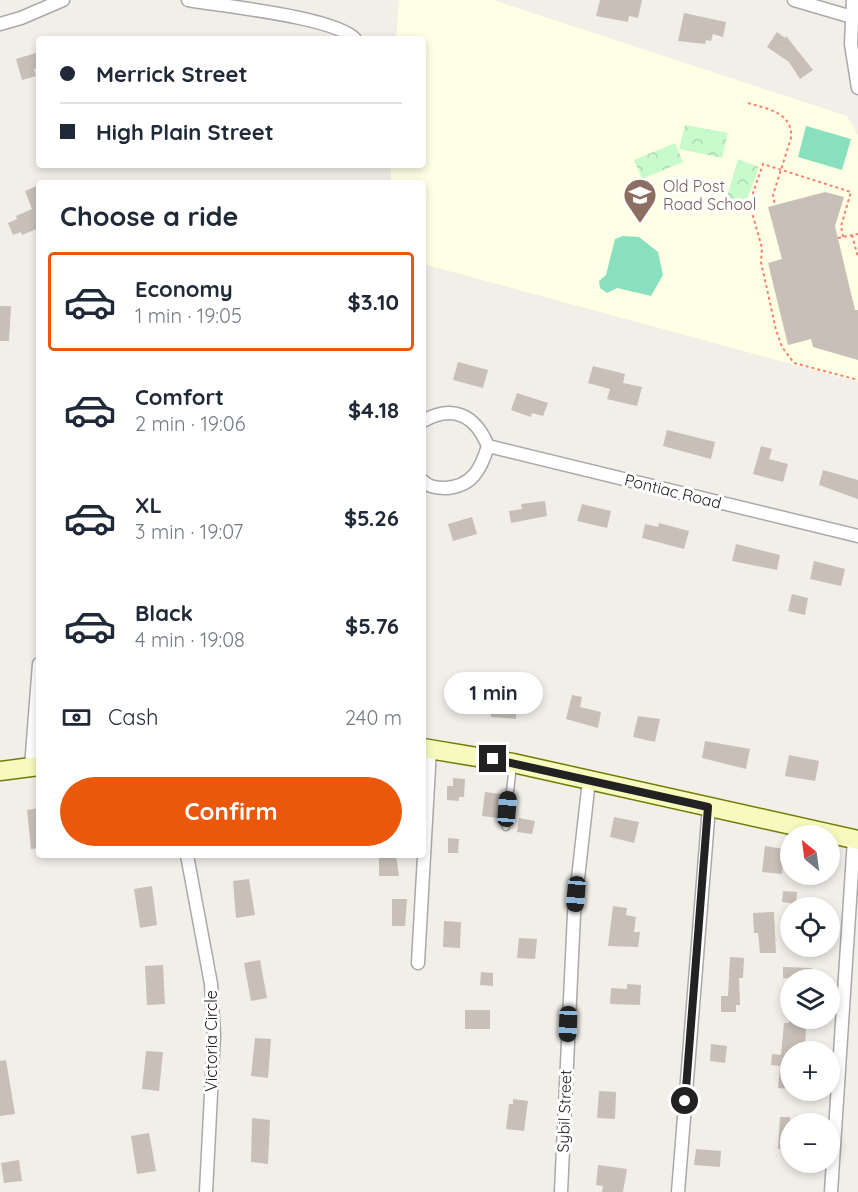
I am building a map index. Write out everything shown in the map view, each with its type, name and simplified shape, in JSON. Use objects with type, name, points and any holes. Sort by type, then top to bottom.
[{"type":"main road","points":[[427,748],[513,763],[856,840]]},
{"type":"main road","points":[[0,771],[35,766]]},
{"type":"street","points":[[0,24],[63,0]]},
{"type":"street","points":[[188,0],[326,24],[352,36]]},
{"type":"street","points":[[794,0],[852,17]]},
{"type":"street","points":[[854,0],[851,44],[858,88]]},
{"type":"street","points":[[426,419],[438,412],[456,413],[477,424],[488,446],[483,465],[471,480],[459,487],[438,488],[426,482]]},
{"type":"street","name":"Pontiac Road","points":[[488,446],[858,536]]},
{"type":"street","points":[[35,766],[36,740]]},
{"type":"street","points":[[426,772],[427,748]]},
{"type":"street","name":"Sybil Street","points":[[561,1192],[574,914],[589,780]]},
{"type":"street","points":[[678,1192],[708,807]]},
{"type":"street","points":[[831,1192],[856,840]]},
{"type":"street","name":"Victoria Circle","points":[[188,858],[210,984],[214,1035],[206,1192]]},
{"type":"street","points":[[418,963],[422,858]]},
{"type":"lane","points":[[506,827],[513,763]]},
{"type":"path","points":[[748,103],[781,114],[790,125],[791,138],[773,195],[775,205]]},
{"type":"path","points":[[843,237],[841,226],[851,192],[763,164],[751,205],[778,337],[784,351],[794,363],[858,380]]},
{"type":"path","points":[[838,238],[858,234]]},
{"type":"path","points":[[852,235],[858,257]]},
{"type":"shaded area","name":"Old Post Road School","points":[[399,0],[493,0],[847,116],[858,135],[858,382],[426,265],[426,180],[391,180],[391,168],[426,168],[426,36],[396,36]]},
{"type":"green space","points":[[685,125],[728,133],[722,158],[679,149]]},
{"type":"green space","points":[[806,126],[851,139],[842,170],[798,157]]},
{"type":"green space","points":[[675,143],[683,162],[642,179],[634,160]]},
{"type":"green space","points":[[738,159],[759,167],[743,210],[726,200]]},
{"type":"green space","points":[[623,236],[639,237],[658,252],[663,275],[651,296],[617,288],[607,293],[600,288],[599,281],[606,275],[615,239]]},
{"type":"building","points":[[600,0],[642,0],[638,18],[629,16],[628,22],[596,16]]},
{"type":"building","points":[[684,13],[726,22],[723,37],[713,34],[711,41],[706,40],[705,44],[678,41]]},
{"type":"building","points":[[777,32],[785,38],[786,36],[813,70],[800,79],[789,62],[767,47]]},
{"type":"building","points":[[36,53],[36,69],[34,69],[36,76],[22,80],[16,59]]},
{"type":"building","points":[[36,186],[36,229],[22,235],[21,232],[13,235],[8,223],[17,219],[16,216],[32,209],[25,191]]},
{"type":"building","points":[[825,192],[844,197],[835,226],[855,310],[858,310],[858,360],[813,347],[811,339],[788,345],[768,263],[782,259],[768,207]]},
{"type":"building","points":[[0,306],[11,306],[9,341],[0,341]]},
{"type":"building","points":[[458,362],[488,370],[483,388],[453,380]]},
{"type":"building","points":[[593,366],[625,374],[623,383],[642,387],[637,406],[607,399],[610,389],[588,383]]},
{"type":"building","points":[[517,393],[548,403],[543,416],[532,413],[531,417],[511,410]]},
{"type":"building","points":[[667,430],[715,442],[711,459],[663,446]]},
{"type":"building","points":[[761,446],[772,449],[769,459],[788,464],[783,482],[753,474]]},
{"type":"building","points":[[823,470],[858,480],[858,499],[819,485]]},
{"type":"building","points":[[545,501],[547,516],[511,523],[509,511],[522,509],[521,504]]},
{"type":"building","points":[[582,504],[611,511],[607,528],[577,521]]},
{"type":"building","points":[[472,517],[477,534],[453,541],[448,524]]},
{"type":"building","points":[[659,523],[689,531],[684,549],[642,538],[645,524],[658,527]]},
{"type":"building","points":[[736,544],[780,555],[777,570],[732,561]]},
{"type":"building","points":[[814,561],[845,569],[841,586],[810,579]]},
{"type":"building","points":[[792,594],[808,598],[805,615],[788,611]]},
{"type":"building","points":[[472,691],[489,693],[488,699],[517,702],[516,719],[491,717],[491,711],[471,710]]},
{"type":"building","points":[[572,695],[582,697],[580,707],[601,712],[598,728],[566,719]]},
{"type":"building","points":[[638,716],[660,719],[655,742],[633,737]]},
{"type":"building","points":[[705,741],[750,749],[746,769],[702,758]]},
{"type":"building","points":[[789,755],[819,761],[815,781],[785,776]]},
{"type":"building","points":[[453,778],[465,779],[464,797],[459,797],[459,801],[447,800],[447,786],[453,786]]},
{"type":"building","points":[[485,792],[501,794],[498,818],[482,816]]},
{"type":"building","points":[[36,808],[36,848],[31,849],[27,810]]},
{"type":"building","points":[[614,817],[639,822],[634,843],[610,837]]},
{"type":"building","points":[[519,818],[535,821],[532,834],[517,832]]},
{"type":"building","points":[[448,838],[459,839],[458,853],[448,853]]},
{"type":"building","points":[[765,846],[780,848],[780,874],[762,872]]},
{"type":"building","points":[[379,858],[396,858],[399,876],[379,876]]},
{"type":"building","points":[[249,879],[255,915],[236,918],[233,881]]},
{"type":"building","points":[[152,886],[157,925],[140,928],[134,889]]},
{"type":"building","points":[[783,891],[797,892],[797,897],[782,897]]},
{"type":"building","points":[[392,899],[407,899],[405,926],[392,926]]},
{"type":"building","points":[[613,906],[627,908],[626,915],[636,917],[634,932],[640,932],[638,947],[608,946]]},
{"type":"building","points":[[774,912],[776,953],[760,953],[758,933],[754,933],[753,913]]},
{"type":"building","points":[[444,921],[461,922],[460,948],[443,947]]},
{"type":"building","points":[[519,938],[537,939],[535,959],[517,958]]},
{"type":"building","points":[[730,957],[744,958],[743,978],[739,978],[740,1005],[736,1005],[736,1012],[721,1012],[721,996],[728,996]]},
{"type":"building","points":[[260,960],[267,998],[251,1001],[244,963]]},
{"type":"building","points":[[163,965],[165,1004],[147,1005],[145,966]]},
{"type":"building","points":[[783,967],[812,968],[812,969],[783,969]]},
{"type":"building","points":[[481,972],[493,973],[493,986],[480,985]]},
{"type":"building","points":[[627,984],[641,985],[640,1005],[610,1004],[611,988],[627,989]]},
{"type":"building","points":[[465,1010],[490,1010],[490,1029],[465,1029]]},
{"type":"building","points":[[783,1029],[806,1029],[805,1041],[782,1041]]},
{"type":"building","points":[[255,1038],[271,1039],[268,1078],[251,1076]]},
{"type":"building","points":[[711,1044],[727,1046],[725,1063],[710,1061]]},
{"type":"building","points":[[146,1051],[163,1052],[159,1091],[142,1089]]},
{"type":"building","points":[[772,1054],[780,1055],[780,1066],[771,1065]]},
{"type":"building","points":[[6,1060],[15,1114],[0,1116],[0,1061]]},
{"type":"building","points":[[599,1091],[616,1092],[615,1119],[597,1118]]},
{"type":"building","points":[[513,1099],[528,1101],[524,1131],[506,1129],[509,1104],[513,1104]]},
{"type":"building","points":[[780,1117],[780,1149],[778,1149]]},
{"type":"building","points":[[252,1118],[270,1120],[268,1164],[251,1162]]},
{"type":"building","points":[[149,1133],[156,1171],[137,1174],[131,1136]]},
{"type":"building","points":[[696,1149],[721,1151],[720,1167],[694,1165]]},
{"type":"building","points":[[19,1160],[22,1181],[4,1183],[1,1163]]},
{"type":"building","points":[[598,1165],[627,1169],[623,1192],[602,1192],[603,1186],[596,1185]]},
{"type":"place","name":"Old Post Road School","points":[[640,224]]},
{"type":"route","points":[[493,759],[708,807],[685,1101]]}]
